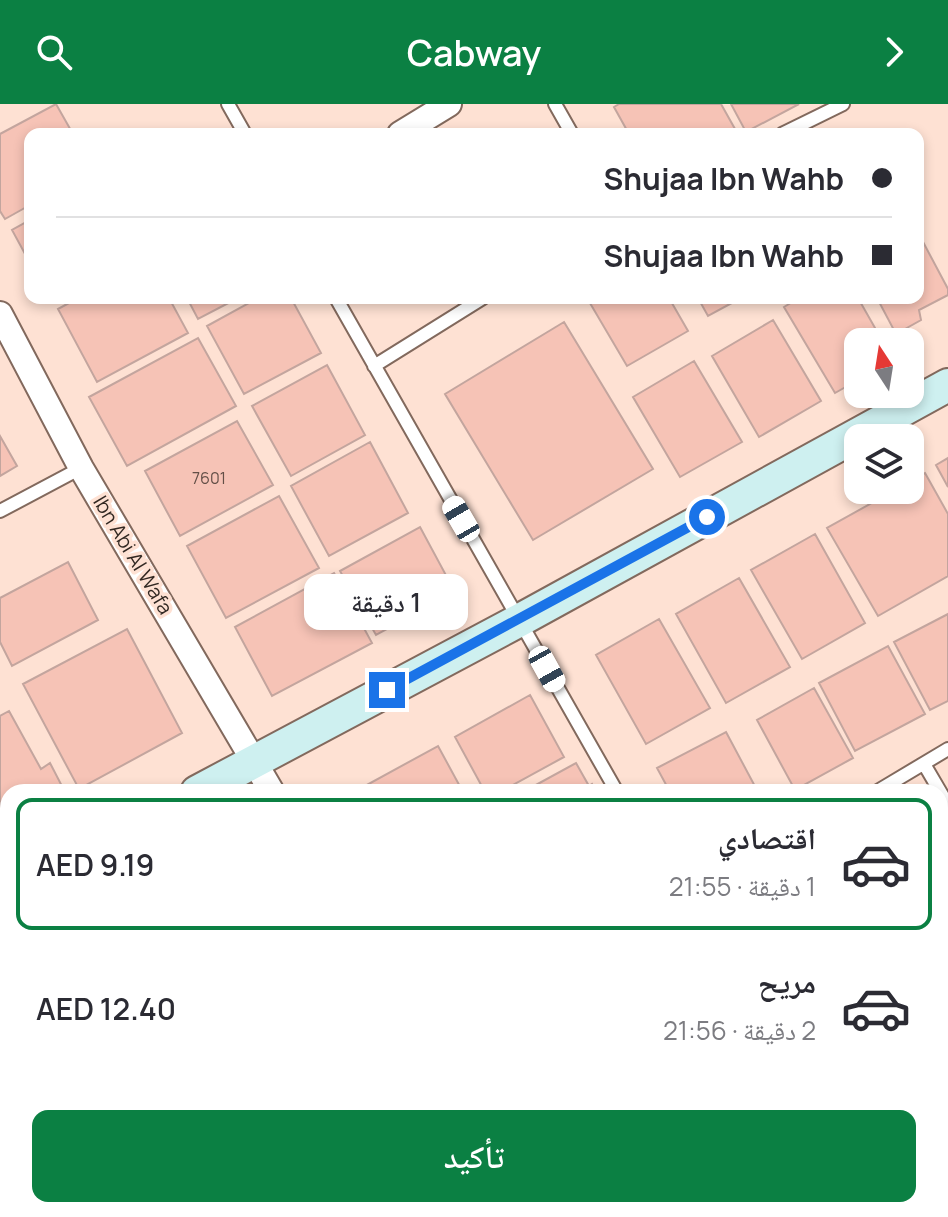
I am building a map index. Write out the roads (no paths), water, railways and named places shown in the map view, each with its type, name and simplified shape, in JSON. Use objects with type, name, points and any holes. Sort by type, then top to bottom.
[{"type":"street","points":[[410,128],[449,104]]},
{"type":"street","name":"Ibn Abi Al Wafa","points":[[0,314],[81,468],[268,784]]},
{"type":"street","points":[[212,784],[520,620],[948,385]]},
{"type":"lane","points":[[228,104],[242,128]]},
{"type":"lane","points":[[555,104],[569,128]]},
{"type":"lane","points":[[794,128],[843,104]]},
{"type":"lane","points":[[339,304],[612,784]]},
{"type":"lane","points":[[374,366],[473,304]]},
{"type":"lane","points":[[0,511],[81,468]]},
{"type":"lane","points":[[890,784],[948,749]]},
{"type":"lane","points":[[924,764],[936,784]]}]
